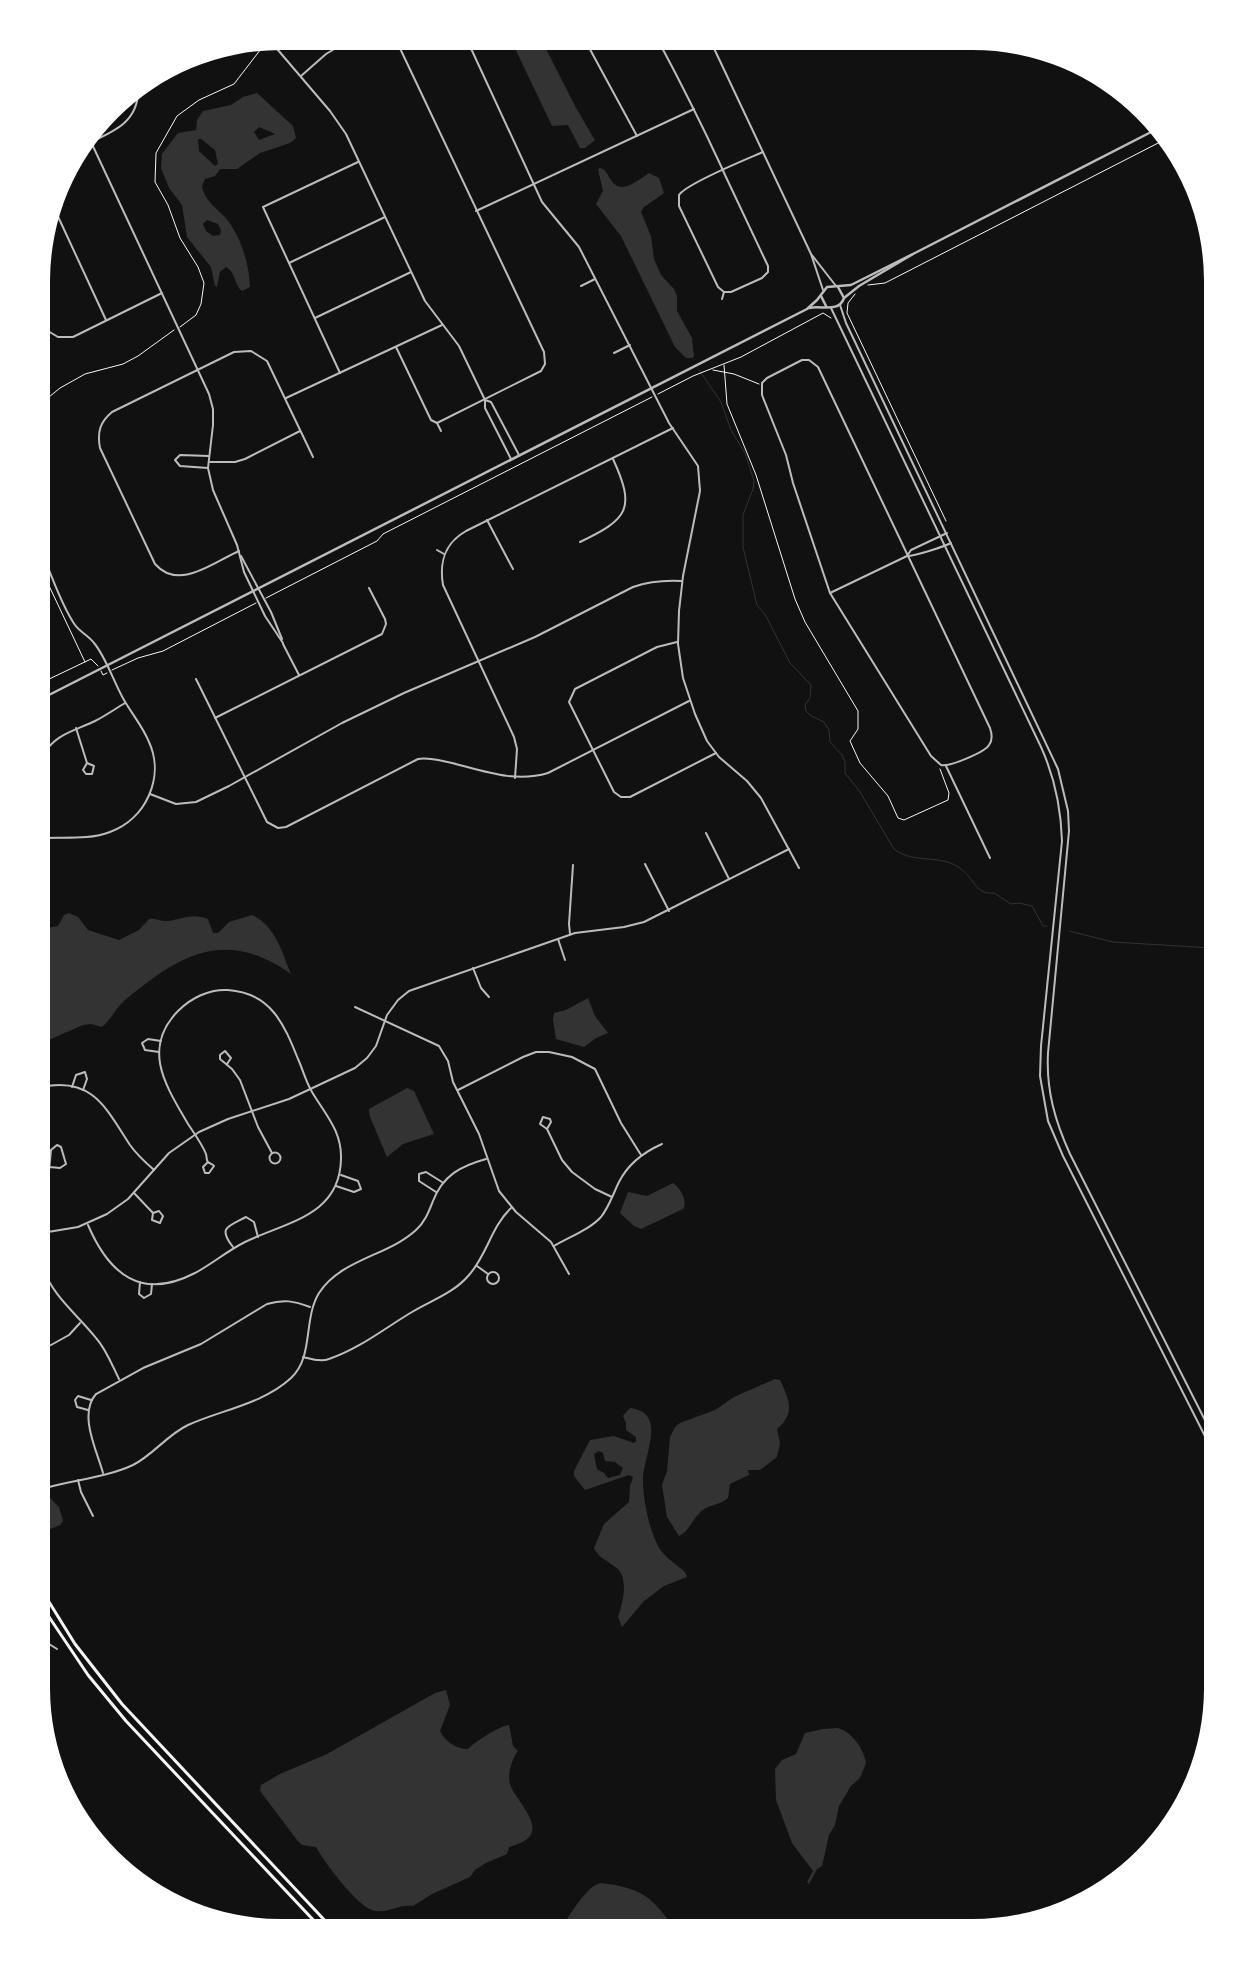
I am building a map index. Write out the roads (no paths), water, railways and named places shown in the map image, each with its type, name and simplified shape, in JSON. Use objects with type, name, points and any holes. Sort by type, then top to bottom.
[{"type":"main road","points":[[50,1604],[75,1644],[122,1704],[323,1919]]},
{"type":"main road","points":[[50,1619],[82,1667],[114,1707],[312,1919]]},
{"type":"street","points":[[278,50],[339,123],[424,301],[459,346],[511,459]]},
{"type":"street","points":[[301,76],[333,50]]},
{"type":"street","points":[[401,50],[544,352],[545,358],[542,371],[437,423]]},
{"type":"street","points":[[472,50],[548,212],[578,246],[673,428],[695,459],[701,482],[682,581],[678,642],[683,677],[702,732],[716,753],[761,798],[800,868]]},
{"type":"street","points":[[590,50],[637,136]]},
{"type":"street","points":[[663,50],[694,109],[723,170],[768,266],[768,272],[762,278],[731,292],[724,292],[718,287],[679,206],[679,195],[684,189],[723,170],[763,152]]},
{"type":"street","points":[[715,50],[811,254],[823,290]]},
{"type":"street","points":[[100,137],[126,124],[137,105],[137,100]]},
{"type":"street","points":[[476,211],[694,109]]},
{"type":"street","points":[[821,295],[822,302],[826,306],[831,308],[840,305],[844,298],[859,286],[913,254],[1150,133]]},
{"type":"street","points":[[93,147],[199,370],[213,409],[213,425],[208,462],[213,490],[239,551],[244,572],[265,616],[283,643]]},
{"type":"street","points":[[340,373],[263,207],[359,162]]},
{"type":"street","points":[[289,263],[385,217]]},
{"type":"street","points":[[59,218],[106,320]]},
{"type":"street","points":[[811,254],[843,293],[844,298]]},
{"type":"street","points":[[807,309],[821,295],[823,290],[829,286],[851,285],[913,254]]},
{"type":"street","points":[[315,318],[411,272]]},
{"type":"street","points":[[581,286],[595,279]]},
{"type":"street","points":[[722,299],[724,292]]},
{"type":"street","points":[[50,332],[58,337],[73,337],[162,293]]},
{"type":"street","points":[[840,305],[843,315],[1053,756],[1064,788],[1068,811],[1068,848],[1048,1053],[1048,1079],[1053,1109],[1070,1154],[1204,1418]]},
{"type":"street","points":[[50,694],[807,309],[826,306]]},
{"type":"street","points":[[831,308],[1048,764],[1061,811],[1062,841],[1040,1063],[1041,1090],[1048,1121],[1063,1156],[1204,1434]]},
{"type":"street","points":[[286,398],[442,325]]},
{"type":"street","points":[[614,353],[630,344]]},
{"type":"street","points":[[396,347],[431,420],[437,423],[441,431]]},
{"type":"street","points":[[239,551],[188,575],[178,577],[161,571],[155,564],[98,440],[101,425],[112,412],[234,352],[251,351],[267,361],[312,457]]},
{"type":"street","points":[[802,360],[809,360],[818,366],[907,556],[992,734],[989,745],[985,749],[946,766],[938,764],[931,756],[830,592],[793,484],[786,455],[762,395],[762,383],[767,378],[802,360]]},
{"type":"street","points":[[485,400],[491,402],[519,455]]},
{"type":"street","points":[[515,778],[516,742],[480,661],[443,585],[442,569],[444,554],[458,535],[673,428]]},
{"type":"street","points":[[208,462],[234,462],[245,459],[300,431]]},
{"type":"street","points":[[208,468],[180,466],[176,460],[180,455],[209,456]]},
{"type":"street","points":[[580,542],[613,525],[620,517],[625,506],[624,483],[613,459]]},
{"type":"street","points":[[487,520],[513,569]]},
{"type":"street","points":[[907,556],[911,550],[947,533]]},
{"type":"street","points":[[830,592],[907,556],[914,556],[930,548],[952,543]]},
{"type":"street","points":[[437,550],[444,554]]},
{"type":"street","points":[[240,555],[259,588],[299,675]]},
{"type":"street","points":[[50,571],[73,621],[94,642],[126,703],[150,743],[155,760],[155,778],[150,794],[134,818],[109,832],[94,836],[50,838]]},
{"type":"street","points":[[150,794],[176,804],[188,804],[245,777],[345,722],[404,693],[535,637],[633,587],[654,581],[682,581]]},
{"type":"street","points":[[215,718],[382,634],[386,624],[385,619],[369,588]]},
{"type":"street","points":[[678,642],[657,647],[575,689],[569,702],[614,792],[622,797],[630,797],[716,753]]},
{"type":"street","points":[[196,680],[267,822],[278,828],[286,827],[418,759],[433,759],[515,778],[548,773],[690,701]]},
{"type":"street","points":[[50,745],[56,738],[96,721],[126,703]]},
{"type":"street","points":[[76,728],[87,763],[83,770],[88,775],[94,770],[92,764],[87,763]]},
{"type":"street","points":[[946,766],[990,858]]},
{"type":"street","points":[[706,833],[729,880]]},
{"type":"street","points":[[50,1232],[69,1230],[107,1214],[134,1193],[169,1153],[195,1134],[228,1119],[253,1112],[310,1089],[363,1062],[376,1046],[385,1021],[398,1000],[409,992],[570,934],[634,925],[669,911],[790,849]]},
{"type":"street","points":[[645,864],[669,911]]},
{"type":"street","points":[[570,934],[573,865]]},
{"type":"street","points":[[558,939],[565,960]]},
{"type":"street","points":[[473,968],[481,988],[489,997]]},
{"type":"street","points":[[87,1224],[99,1250],[110,1265],[127,1277],[140,1282],[152,1284],[168,1283],[183,1279],[234,1248],[310,1214],[322,1205],[336,1186],[340,1175],[342,1159],[335,1128],[310,1089],[281,1019],[270,1007],[256,998],[241,992],[211,992],[185,1004],[173,1016],[161,1041],[159,1052],[163,1081],[195,1134],[208,1162],[214,1166],[209,1173],[205,1173],[203,1167],[208,1162]]},
{"type":"street","points":[[355,1007],[439,1046],[448,1061],[457,1090],[479,1134],[486,1159],[499,1191],[512,1207],[554,1246],[569,1274]]},
{"type":"street","points":[[159,1052],[145,1050],[142,1043],[148,1039],[161,1041]]},
{"type":"street","points":[[227,1064],[232,1058],[225,1051],[220,1055],[220,1059],[227,1064],[240,1080],[272,1153],[269,1160],[276,1164],[280,1157],[277,1152],[272,1153]]},
{"type":"street","points":[[457,1090],[536,1052],[549,1052],[572,1057],[594,1069],[621,1123],[641,1155]]},
{"type":"street","points":[[72,1087],[76,1074],[82,1071],[87,1075],[83,1090]]},
{"type":"street","points":[[50,1087],[72,1087],[83,1090],[98,1099],[109,1110],[131,1146],[154,1170]]},
{"type":"street","points":[[547,1129],[551,1122],[550,1118],[543,1117],[540,1124],[547,1129],[562,1160],[572,1172],[595,1189],[612,1197]]},
{"type":"street","points":[[554,1246],[595,1223],[607,1209],[628,1169],[641,1155],[662,1144]]},
{"type":"street","points":[[57,1145],[62,1147],[66,1164],[60,1168],[50,1167],[52,1149],[57,1145]]},
{"type":"street","points":[[50,1487],[125,1468],[140,1461],[174,1433],[251,1401],[294,1375],[303,1356],[312,1307],[320,1292],[343,1270],[406,1238],[417,1230],[424,1220],[442,1182],[453,1171],[464,1165],[486,1159]]},
{"type":"street","points":[[436,1192],[419,1181],[419,1174],[426,1172],[442,1182]]},
{"type":"street","points":[[336,1186],[354,1192],[362,1188],[358,1181],[340,1175]]},
{"type":"street","points":[[134,1193],[153,1213]]},
{"type":"street","points":[[303,1356],[319,1360],[328,1359],[373,1337],[411,1312],[454,1289],[477,1266],[495,1226],[512,1207]]},
{"type":"street","points":[[156,1211],[162,1213],[163,1219],[160,1223],[152,1220],[153,1213],[156,1211]]},
{"type":"street","points":[[234,1248],[225,1236],[225,1231],[227,1226],[246,1217],[254,1222],[258,1237]]},
{"type":"street","points":[[477,1266],[488,1274]]},
{"type":"street","points":[[492,1272],[497,1273],[499,1280],[496,1284],[488,1282],[488,1274],[492,1272]]},
{"type":"street","points":[[140,1282],[139,1294],[144,1298],[151,1294],[152,1284]]},
{"type":"street","points":[[50,1286],[56,1295],[102,1346],[119,1380]]},
{"type":"street","points":[[103,1473],[88,1419],[88,1410],[91,1400],[103,1388],[201,1344],[267,1304],[290,1300],[312,1307]]},
{"type":"street","points":[[50,1346],[69,1335],[81,1322]]},
{"type":"street","points":[[88,1410],[76,1407],[75,1400],[78,1396],[91,1400]]},
{"type":"street","points":[[78,1480],[81,1492],[93,1516]]},
{"type":"street","points":[[50,1645],[57,1649]]},
{"type":"waterway","points":[[699,370],[721,402],[731,430],[745,453],[754,481],[753,489],[743,515],[743,547],[757,605],[766,616],[790,663],[811,685],[810,698],[805,705],[806,711],[811,716],[824,722],[829,730],[830,742],[842,755],[845,762],[845,773],[860,792],[894,849],[910,857],[945,861],[953,864],[961,869],[979,889],[988,893],[994,893],[1011,904],[1019,903],[1032,906],[1043,926],[1047,926]]},
{"type":"waterway","points":[[1069,931],[1113,942],[1204,948]]}]
